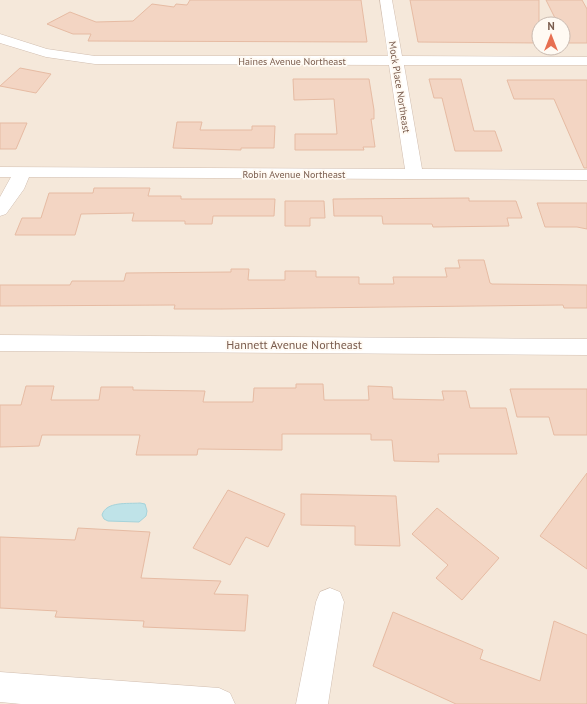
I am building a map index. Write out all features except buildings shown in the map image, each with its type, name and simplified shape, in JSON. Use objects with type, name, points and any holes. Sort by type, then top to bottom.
[{"type":"street","name":"Mock Place Northeast","points":[[386,0],[414,174]]},
{"type":"street","name":"Haines Avenue Northeast","points":[[0,38],[28,49],[61,57],[95,60],[587,61]]},
{"type":"street","name":"Robin Avenue Northeast","points":[[0,172],[587,176]]},
{"type":"street","points":[[0,210],[15,189],[22,172]]},
{"type":"street","name":"Hannett Avenue Northeast","points":[[0,343],[587,347]]},
{"type":"street","points":[[312,704],[330,602]]},
{"type":"street","points":[[0,687],[219,704]]},
{"type":"shaded area","points":[[0,0],[587,0],[587,704],[0,704]]},
{"type":"water","points":[[145,504],[147,511],[146,516],[139,522],[108,521],[104,519],[102,515],[108,507],[113,505]]}]
